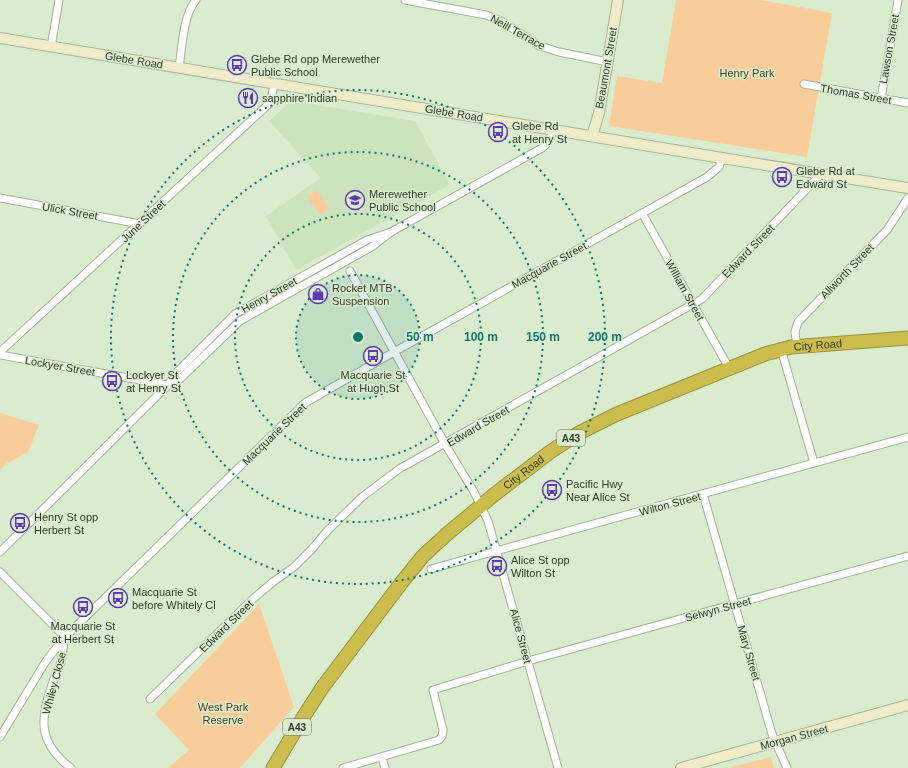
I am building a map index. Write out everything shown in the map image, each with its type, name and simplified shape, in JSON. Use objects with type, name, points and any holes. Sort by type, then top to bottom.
[{"type":"highway","name":"City Road","points":[[273,768],[322,688],[423,556],[494,494],[550,452],[579,433],[617,414],[756,357],[781,349],[908,338]]},
{"type":"main road","name":"Beaumont Street","points":[[592,136],[599,113],[618,0]]},
{"type":"main road","name":"Glebe Road","points":[[0,38],[908,188]]},
{"type":"main road","name":"Morgan Street","points":[[681,768],[908,705]]},
{"type":"street","points":[[51,47],[59,0]]},
{"type":"street","points":[[179,68],[186,21],[192,4],[196,0]]},
{"type":"street","name":"Neill Terrace","points":[[404,0],[486,15],[501,21],[540,46],[559,52],[608,62]]},
{"type":"street","name":"Lawson Street","points":[[881,98],[898,0]]},
{"type":"street","name":"June Street","points":[[1,355],[271,102],[274,84]]},
{"type":"street","name":"Thomas Street","points":[[804,84],[908,103]]},
{"type":"street","name":"Henry Street","points":[[0,552],[168,385],[180,379],[240,320],[373,246],[391,232],[542,148],[548,143],[552,136],[553,129]]},
{"type":"street","name":"Macquarie Street","points":[[0,737],[46,661],[64,637],[305,403],[708,177],[719,167],[722,158]]},
{"type":"street","name":"Edward Street","points":[[150,699],[254,598],[294,567],[328,530],[362,497],[399,469],[702,299],[821,174]]},
{"type":"street","name":"Ulick Street","points":[[0,198],[140,224]]},
{"type":"street","name":"Allworth Street","points":[[797,347],[795,332],[798,322],[887,230],[908,198]]},
{"type":"street","name":"William Street","points":[[642,213],[729,368]]},
{"type":"street","name":"Alice Street","points":[[350,271],[488,521],[558,768]]},
{"type":"street","points":[[781,349],[814,463]]},
{"type":"street","name":"Lockyer Street","points":[[1,355],[168,385]]},
{"type":"street","name":"Wilton Street","points":[[431,569],[908,437]]},
{"type":"street","name":"Mary Street","points":[[703,494],[775,742],[787,768]]},
{"type":"street","name":"Selwyn Street","points":[[382,758],[439,740],[442,736],[443,730],[433,690],[528,661],[908,556]]},
{"type":"street","points":[[0,572],[64,637]]},
{"type":"street","name":"Whiley Close","points":[[64,637],[61,662],[47,698],[44,713],[44,728],[48,743],[57,756],[71,768]]},
{"type":"street","points":[[343,768],[382,758],[384,768]]},
{"type":"shaded area","name":"Merewether Public School","points":[[291,101],[415,121],[450,185],[296,270],[266,216],[321,178],[269,121]]},
{"type":"green space","name":"Henry Park","points":[[676,0],[761,0],[832,13],[807,157],[609,126],[617,76],[662,83]]},
{"type":"green space","points":[[317,190],[330,208],[320,215],[307,197]]},
{"type":"green space","points":[[0,413],[39,425],[28,452],[6,464],[0,470]]},
{"type":"green space","name":"West Park Reserve","points":[[259,604],[294,707],[240,768],[168,768],[189,750],[155,714]]},
{"type":"green space","points":[[771,757],[774,768],[728,768]]},
{"type":"place","name":"Glebe Rd opp Merewether Public School","points":[[237,65]]},
{"type":"place","name":"sapphire Indian","points":[[248,98]]},
{"type":"place","name":"Glebe Rd at Henry St","points":[[498,132]]},
{"type":"place","name":"Glebe Rd at Edward St","points":[[782,177]]},
{"type":"place","name":"Merewether Public School","points":[[355,200]]},
{"type":"place","name":"Rocket MTB Suspension","points":[[318,294]]},
{"type":"place","name":"Macquarie St at Hugh St","points":[[373,356]]},
{"type":"place","name":"Lockyer St at Henry St","points":[[112,381]]},
{"type":"place","name":"Pacific Hwy Near Alice St","points":[[552,490]]},
{"type":"place","name":"Henry St opp Herbert St","points":[[20,523]]},
{"type":"place","name":"Alice St opp Wilton St","points":[[497,566]]},
{"type":"place","name":"Macquarie St before Whitely Cl","points":[[118,598]]},
{"type":"place","name":"Macquarie St at Herbert St","points":[[83,607]]}]
